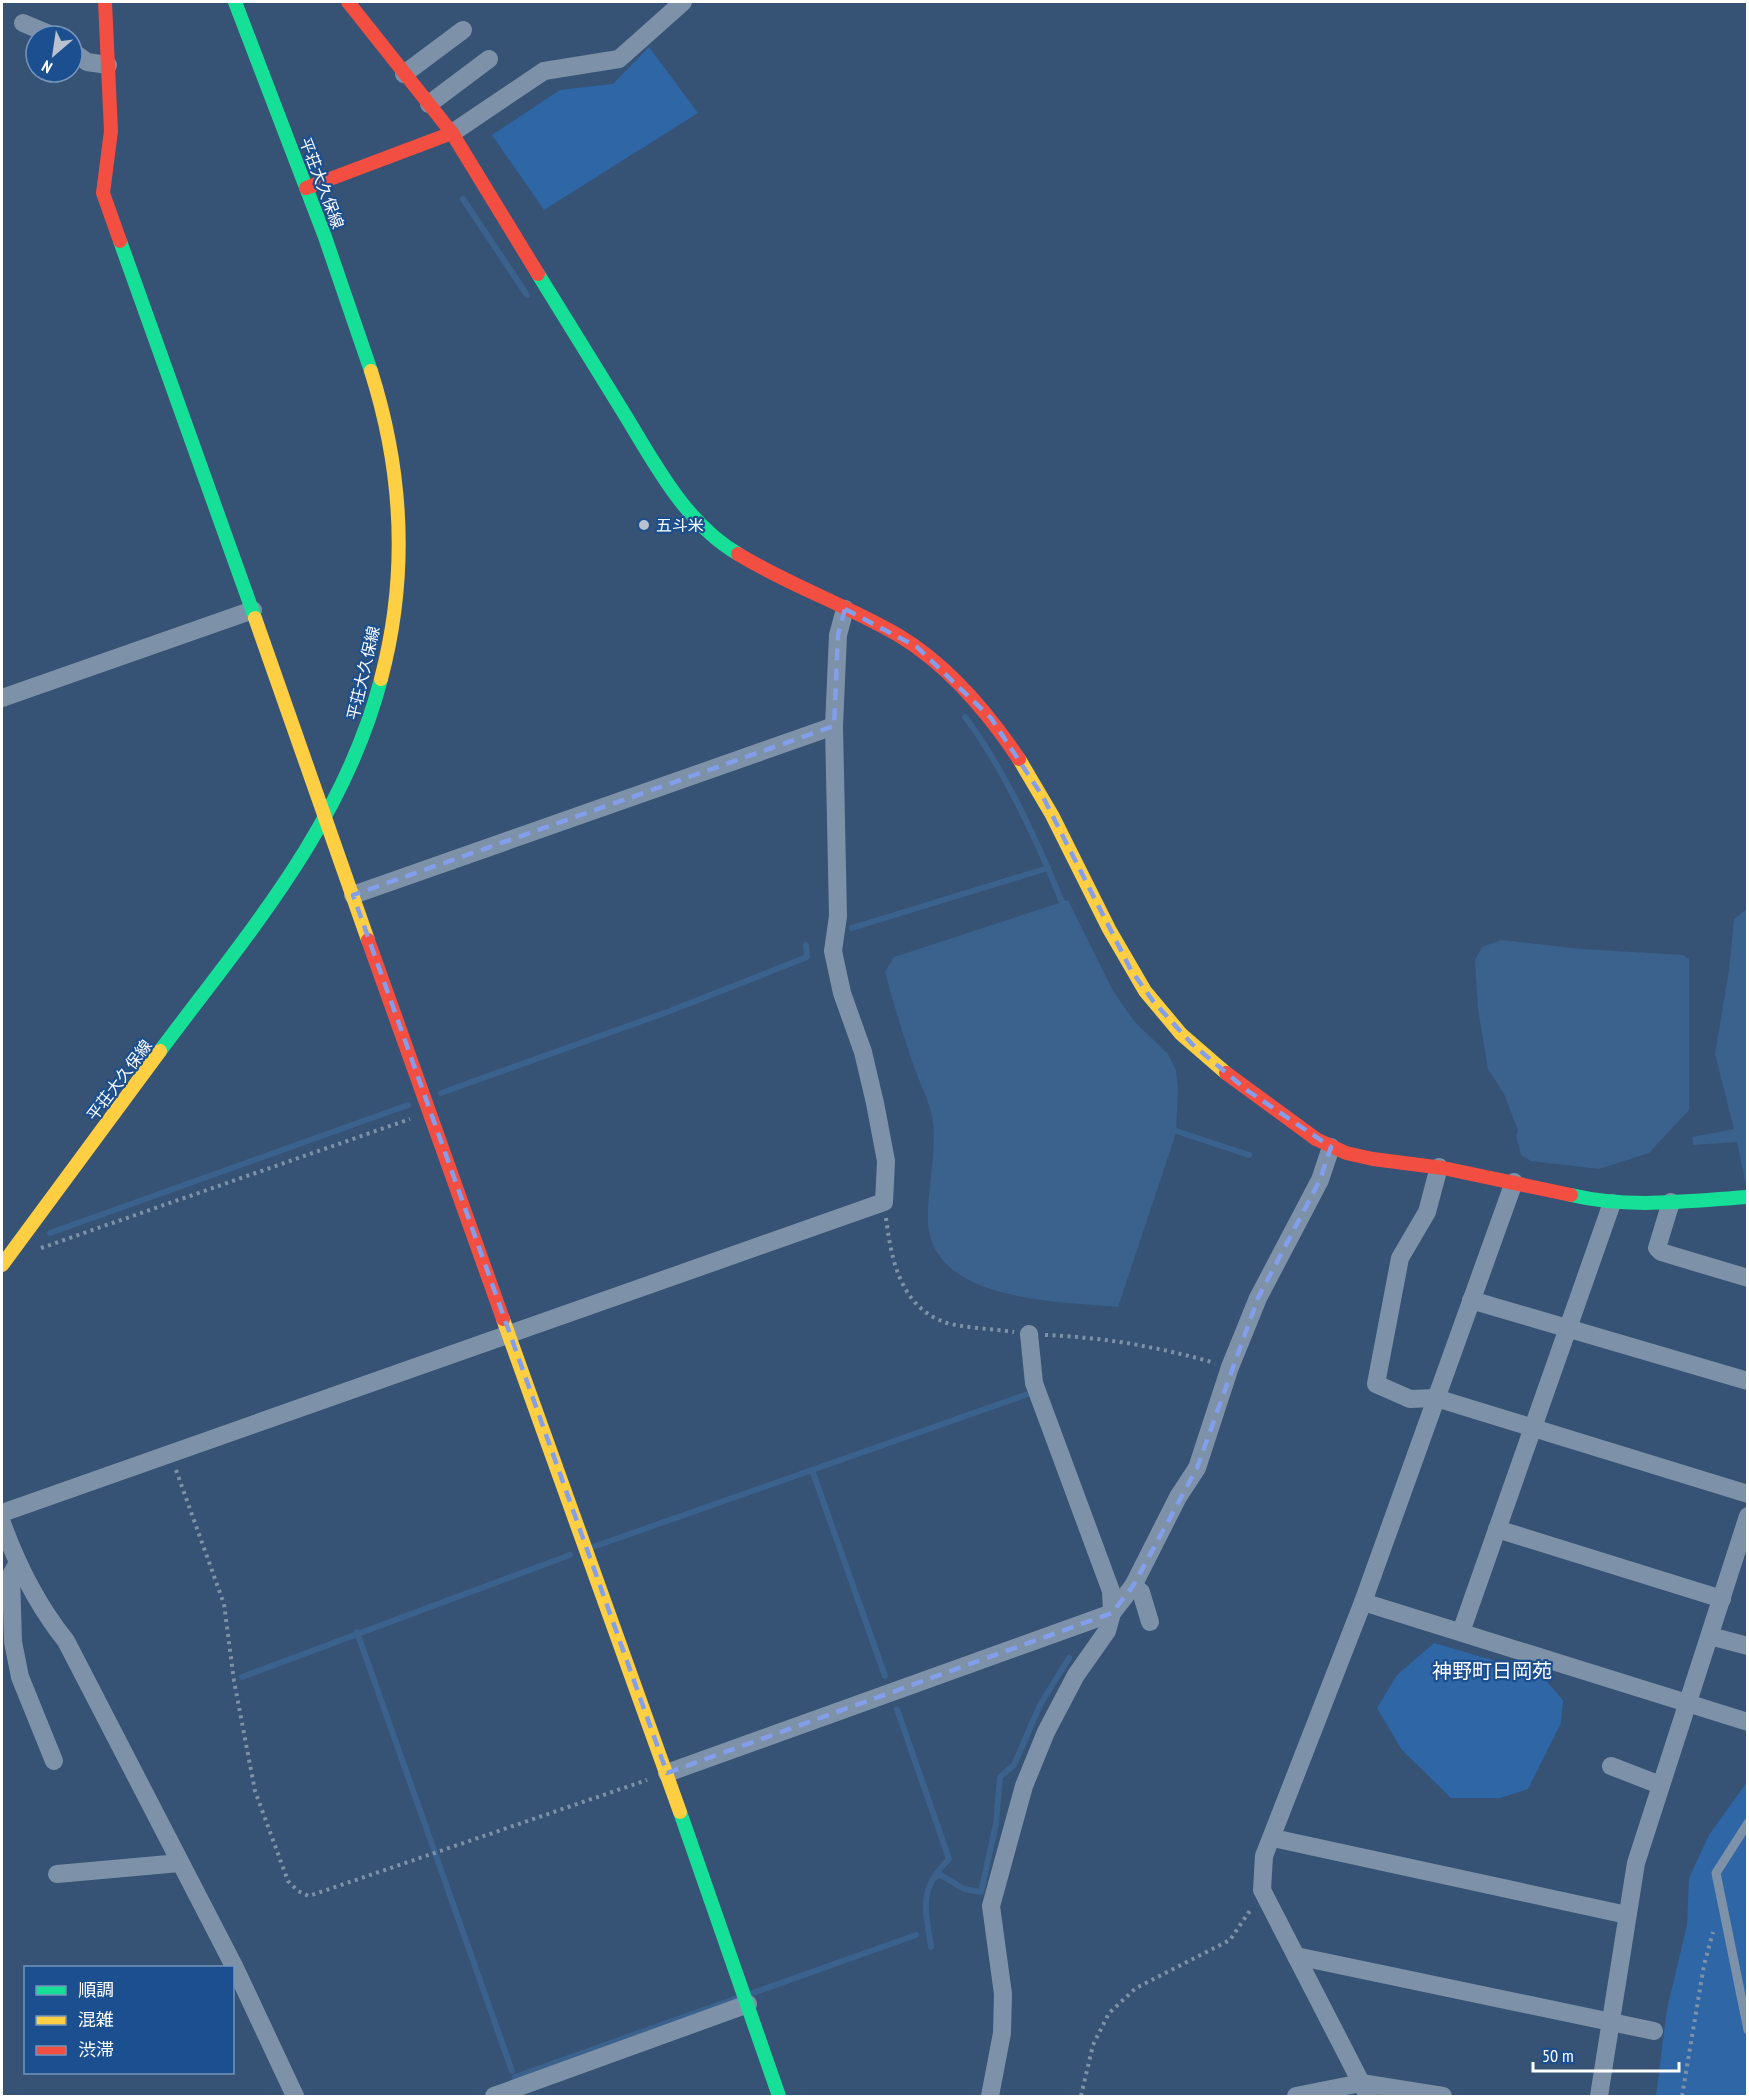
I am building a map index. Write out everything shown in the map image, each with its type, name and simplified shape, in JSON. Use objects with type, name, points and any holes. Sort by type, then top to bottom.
[{"type":"street","points":[[105,2],[111,131],[103,193],[254,610],[507,1333],[667,1773],[779,2097]]},
{"type":"street","name":"平荘大久保線","points":[[2,1265],[262,916],[326,818],[369,725],[387,657],[398,567],[399,520],[392,453],[381,397],[363,338],[235,2]]},
{"type":"street","points":[[348,2],[452,133],[652,459],[689,512],[707,532],[727,548],[889,629],[917,647],[950,675],[991,718],[1013,747],[1043,797],[1131,970],[1153,1001],[1192,1044],[1248,1091],[1331,1147],[1378,1161],[1439,1167],[1612,1203],[1748,1197]]},
{"type":"street","points":[[306,188],[452,133],[544,71],[619,59],[683,2]]},
{"type":"street","points":[[404,74],[464,30]]},
{"type":"street","points":[[429,104],[489,59]]},
{"type":"street","points":[[84,60],[108,64]]},
{"type":"street","points":[[2,1513],[507,1333],[884,1202],[886,1161],[875,1102],[863,1052],[842,993],[833,951],[838,916],[834,726],[838,635],[845,609]]},
{"type":"street","points":[[2,698],[254,610]]},
{"type":"street","points":[[353,895],[834,726]]},
{"type":"street","points":[[667,1773],[1112,1613],[1133,1586],[1178,1497],[1197,1468],[1230,1367],[1250,1318],[1320,1180],[1331,1147]]},
{"type":"street","points":[[1439,1167],[1427,1212],[1400,1258],[1376,1384],[1410,1399],[1436,1398],[1748,1494]]},
{"type":"street","points":[[1365,2090],[1262,1890],[1264,1856],[1273,1838],[1363,1602],[1514,1182]]},
{"type":"street","points":[[1671,1202],[1657,1248],[1661,1252],[1748,1278]]},
{"type":"street","points":[[1461,1632],[1612,1203]]},
{"type":"street","points":[[1471,1300],[1748,1381]]},
{"type":"street","points":[[990,2097],[1002,2033],[1003,1994],[991,1905],[1001,1865],[1024,1786],[1046,1732],[1076,1675],[1107,1631],[1112,1613],[1111,1592],[1034,1383],[1029,1334]]},
{"type":"street","points":[[1599,2097],[1609,2022],[1636,1863],[1722,1599],[1743,1549],[1748,1516]]},
{"type":"street","points":[[2,1524],[17,1564],[48,1619],[66,1641],[234,1966]]},
{"type":"street","points":[[1497,1528],[1722,1599]]},
{"type":"street","points":[[17,1564],[11,1575],[13,1642],[20,1677],[54,1761]]},
{"type":"street","points":[[1133,1586],[1142,1592],[1150,1622]]},
{"type":"street","points":[[1363,1602],[1748,1722]]},
{"type":"street","points":[[1710,1636],[1748,1646]]},
{"type":"street","points":[[1611,1766],[1660,1785]]},
{"type":"street","points":[[1273,1838],[1627,1915]]},
{"type":"street","points":[[57,1874],[180,1863]]},
{"type":"street","points":[[1296,1956],[1654,2031]]},
{"type":"street","points":[[234,1966],[295,2097]]},
{"type":"street","points":[[494,2097],[748,2004]]},
{"type":"street","points":[[1296,2097],[1365,2090],[1443,2097]]},
{"type":"lane","points":[[1748,1822],[1716,1873],[1748,2030]]},
{"type":"path","points":[[21,1239],[43,1248],[429,1112]]},
{"type":"path","points":[[171,1453],[224,1604],[234,1681],[255,1791],[288,1881],[298,1891],[309,1896],[667,1773]]},
{"type":"path","points":[[1081,2097],[1093,2045],[1109,2013],[1136,1988],[1230,1940],[1242,1926],[1262,1890]]},
{"type":"path","points":[[1682,2097],[1704,1965],[1721,1905]]},
{"type":"highlighted area","points":[[845,609],[917,647],[991,718],[1043,797],[1131,970],[1153,1001],[1192,1044],[1248,1091],[1331,1147],[1320,1180],[1258,1298],[1197,1468],[1133,1586],[1112,1613],[667,1773],[353,895],[834,726],[838,635]]},
{"type":"shaded area","points":[[649,47],[698,113],[544,210],[492,135],[560,90],[613,84]]},
{"type":"shaded area","points":[[1068,900],[1113,991],[1135,1022],[1168,1054],[1176,1070],[1178,1088],[1176,1133],[1118,1307],[1033,1299],[974,1283],[951,1268],[935,1248],[928,1221],[934,1142],[932,1116],[913,1064],[885,972],[894,957]]},
{"type":"shaded area","points":[[1747,909],[1748,1181],[1745,1181],[1737,1142],[1693,1145],[1692,1137],[1734,1129],[1715,1054],[1729,970],[1734,919]]},
{"type":"shaded area","points":[[1501,940],[1582,949],[1683,955],[1689,959],[1689,1110],[1649,1153],[1599,1169],[1531,1161],[1521,1155],[1516,1136],[1518,1130],[1504,1094],[1488,1069],[1478,1009],[1475,960],[1482,947]]},
{"type":"shaded area","points":[[1434,1643],[1540,1674],[1563,1700],[1561,1723],[1528,1789],[1500,1798],[1451,1798],[1402,1750],[1377,1708],[1397,1675]]},
{"type":"shaded area","points":[[1747,1782],[1747,2096],[1656,2096],[1667,2009],[1687,1925],[1689,1878],[1709,1835]]},
{"type":"waterway","points":[[463,199],[527,295]]},
{"type":"waterway","points":[[965,717],[1007,782],[1062,902]]},
{"type":"waterway","points":[[852,928],[1048,868]]},
{"type":"waterway","points":[[441,1093],[670,1011],[807,957],[806,945]]},
{"type":"waterway","points":[[50,1233],[408,1105]]},
{"type":"waterway","points":[[1176,1131],[1249,1155]]},
{"type":"waterway","points":[[593,1547],[1028,1394]]},
{"type":"waterway","points":[[812,1470],[885,1676]]},
{"type":"waterway","points":[[242,1677],[570,1555]]},
{"type":"waterway","points":[[357,1632],[512,2071]]},
{"type":"waterway","points":[[936,1877],[939,1874],[964,1889],[981,1892],[996,1824],[1000,1777],[1014,1765],[1040,1705],[1069,1658]]},
{"type":"waterway","points":[[897,1709],[949,1859],[932,1880],[926,1899],[931,1947]]},
{"type":"waterway","points":[[750,1994],[916,1935]]},
{"type":"waterway","points":[[515,2077],[740,1997]]},
{"type":"traffic: fast","points":[[235,2],[325,237],[371,371]]},
{"type":"traffic: fast","points":[[120,241],[255,618]]},
{"type":"traffic: fast","points":[[538,274],[672,490],[702,525],[738,554]]},
{"type":"traffic: fast","points":[[160,1051],[259,920],[318,830],[343,782],[364,732],[381,679]]},
{"type":"traffic: fast","points":[[1571,1195],[1637,1203],[1748,1197]]},
{"type":"traffic: fast","points":[[680,1812],[779,2096]]},
{"type":"traffic: slow","points":[[371,371],[390,447],[398,525],[395,602],[390,641],[381,679]]},
{"type":"traffic: slow","points":[[255,618],[368,940]]},
{"type":"traffic: slow","points":[[1019,759],[1052,815],[1109,929],[1145,991],[1181,1034],[1226,1073]]},
{"type":"traffic: slow","points":[[2,1265],[160,1051]]},
{"type":"traffic: slow","points":[[503,1319],[680,1812]]},
{"type":"traffic: jam","points":[[105,2],[111,131],[103,193],[120,241]]},
{"type":"traffic: jam","points":[[348,2],[452,133],[538,274]]},
{"type":"traffic: jam","points":[[306,188],[452,133]]},
{"type":"traffic: jam","points":[[738,554],[777,576],[878,624],[934,660],[980,707],[1019,759]]},
{"type":"traffic: jam","points":[[368,940],[503,1319]]},
{"type":"traffic: jam","points":[[1226,1073],[1316,1139],[1346,1153],[1373,1159],[1443,1168],[1571,1195]]},
{"type":"place","name":"五斗米","points":[[644,525]]},
{"type":"district","name":"神野町日岡苑","points":[[1492,1671]]}]
